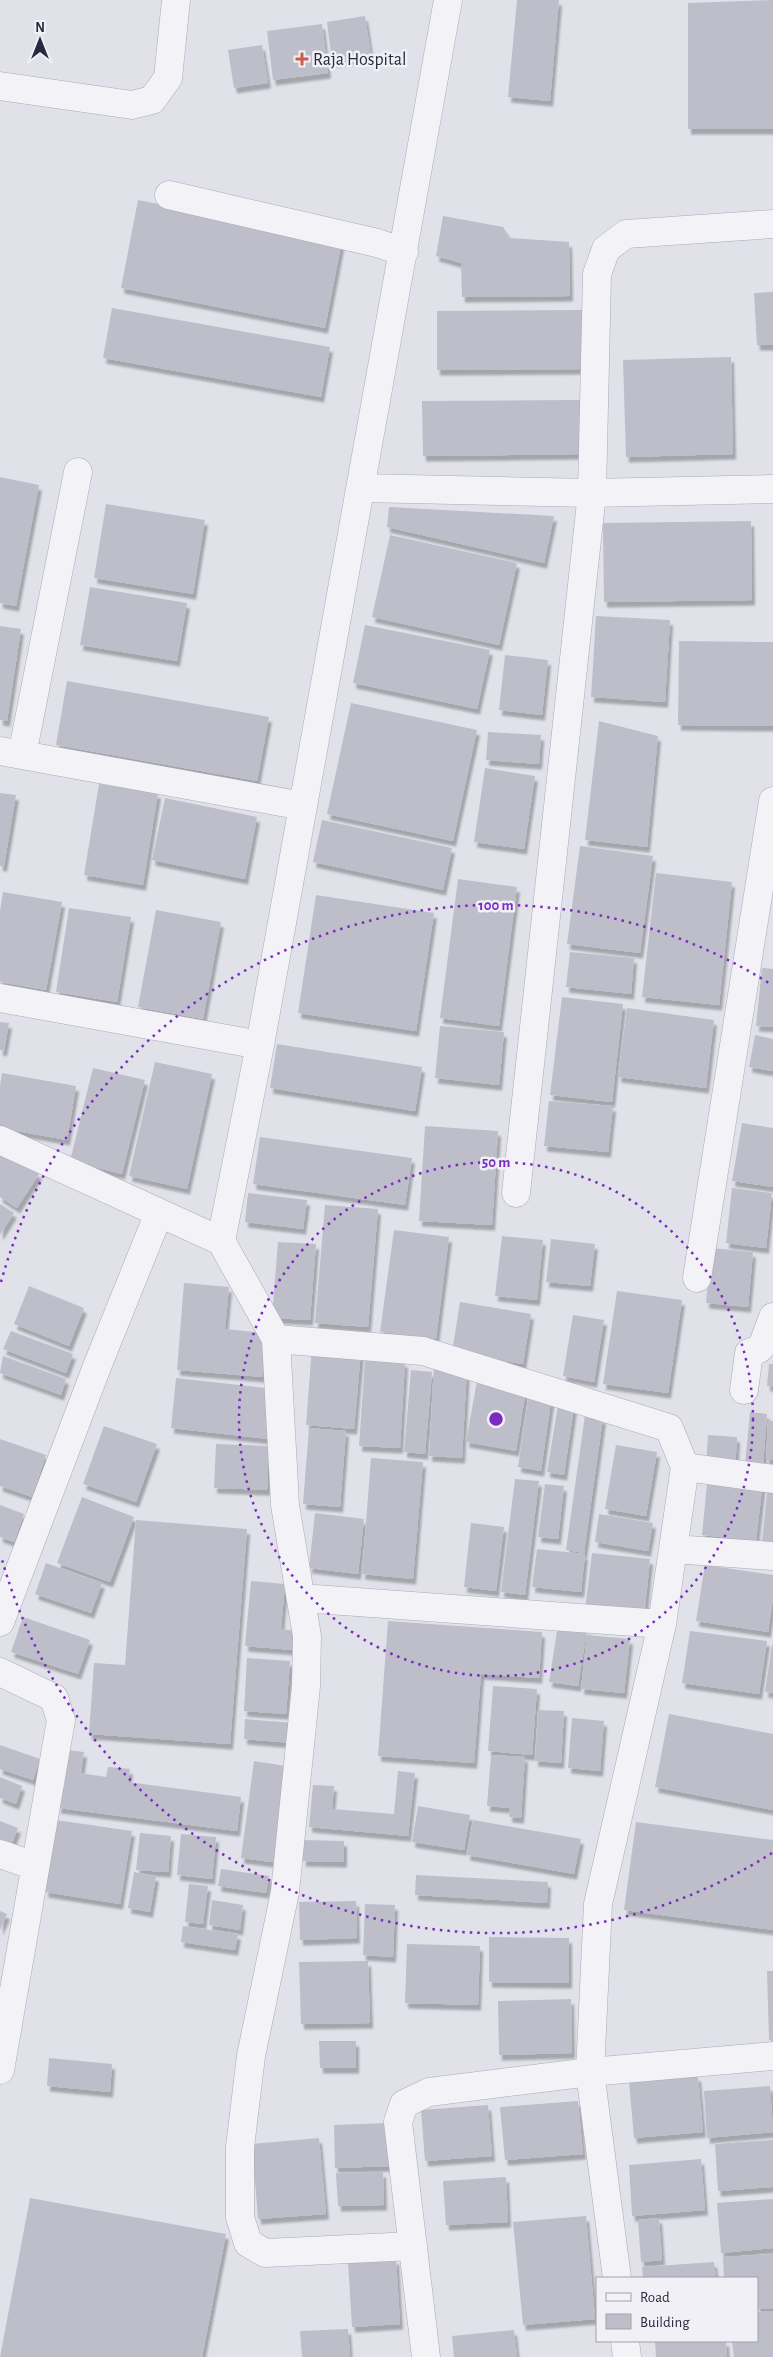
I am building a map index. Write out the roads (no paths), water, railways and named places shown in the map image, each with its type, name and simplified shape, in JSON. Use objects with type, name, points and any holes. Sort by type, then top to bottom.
[{"type":"street","points":[[0,86],[132,105],[152,100],[168,78],[176,0]]},
{"type":"street","points":[[221,1241],[260,1046],[362,488],[448,0]]},
{"type":"street","points":[[169,195],[377,243],[404,252]]},
{"type":"street","points":[[516,1193],[592,493],[597,274],[606,249],[626,234],[773,224]]},
{"type":"street","points":[[78,472],[11,753],[303,806]]},
{"type":"street","points":[[362,488],[592,493],[773,490]]},
{"type":"street","points":[[697,1278],[773,801]]},
{"type":"street","points":[[0,998],[260,1046]]},
{"type":"street","points":[[0,1140],[221,1241],[276,1339],[284,1505],[307,1636],[306,1686],[285,1892],[251,2056],[240,2147],[240,2217],[248,2244],[265,2253],[413,2246]]},
{"type":"street","points":[[0,1622],[98,1364],[160,1213]]},
{"type":"street","points":[[744,1390],[749,1353],[768,1345],[773,1317]]},
{"type":"street","points":[[276,1339],[423,1351],[433,1354],[669,1428],[685,1467],[662,1624],[598,1904],[590,2072],[617,2277]]},
{"type":"street","points":[[685,1467],[773,1480]]},
{"type":"street","points":[[673,1549],[773,1556]]},
{"type":"street","points":[[301,1598],[662,1624]]},
{"type":"street","points":[[0,1672],[54,1698],[61,1720],[36,1866],[2,2039],[0,2070]]},
{"type":"street","points":[[0,1854],[36,1866]]},
{"type":"street","points":[[426,2357],[398,2122],[404,2104],[429,2092],[590,2072],[773,2056]]},
{"type":"street","points":[[625,2342],[627,2357]]},
{"type":"place","name":"Raja Hospital","points":[[302,59]]}]
